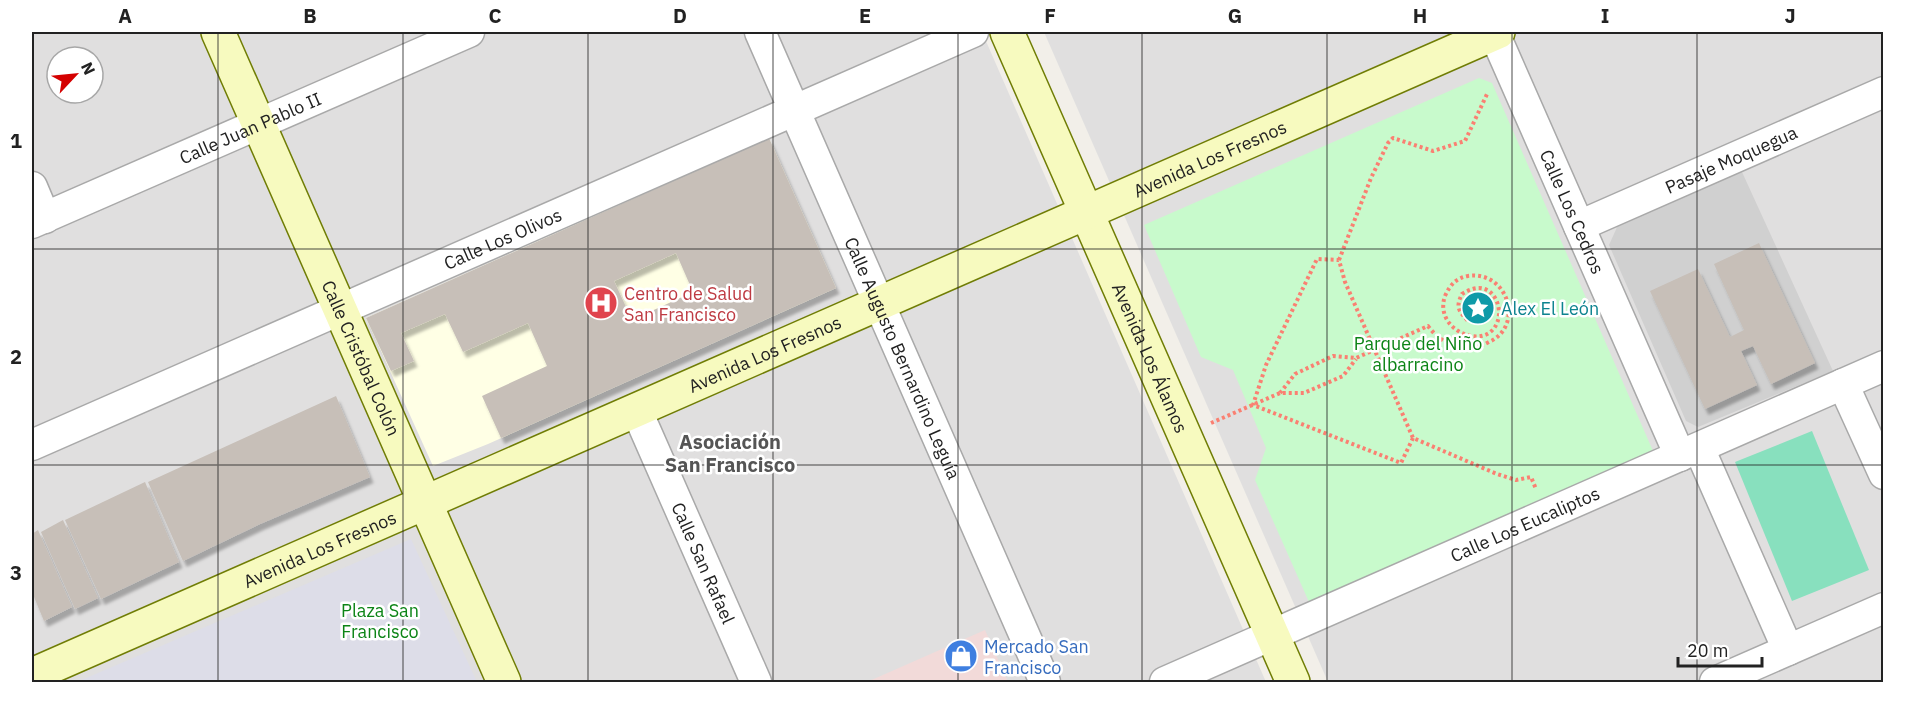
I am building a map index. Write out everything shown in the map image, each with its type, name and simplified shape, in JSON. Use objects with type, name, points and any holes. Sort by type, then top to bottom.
[{"type":"street","name":"Calle Cristóbal Colón","points":[[218,32],[504,682]]},
{"type":"street","name":"Calle Juan Pablo II","points":[[38,220],[469,32]]},
{"type":"street","name":"Calle Augusto Bernardino Leguía","points":[[760,32],[1045,682]]},
{"type":"street","name":"Calle Los Olivos","points":[[32,445],[974,32]]},
{"type":"street","name":"Avenida Los Álamos","points":[[1007,32],[1293,682]]},
{"type":"street","name":"Avenida Los Fresnos","points":[[32,675],[1086,212],[1491,38]]},
{"type":"street","name":"Calle Los Cedros","points":[[1491,38],[1579,226],[1788,650]]},
{"type":"street","name":"Pasaje Moquegua","points":[[1579,226],[1884,92]]},
{"type":"street","points":[[32,187],[38,220]]},
{"type":"street","name":"Calle Los Eucaliptos","points":[[1166,682],[1884,366]]},
{"type":"street","points":[[1843,384],[1884,474]]},
{"type":"street","name":"Calle San Rafael","points":[[636,409],[756,682]]},
{"type":"street","points":[[1715,682],[1760,673],[1788,650],[1884,608]]},
{"type":"path","points":[[1491,38],[1465,141],[1433,151],[1393,138],[1388,143],[1371,178],[1338,260],[1345,282],[1413,438],[1497,474],[1516,480],[1531,477],[1546,515]]},
{"type":"path","points":[[1253,405],[1266,365],[1317,259],[1338,260]]},
{"type":"path","points":[[1280,393],[1295,374],[1333,356],[1356,358],[1428,326],[1437,338],[1458,347],[1478,348],[1495,340],[1503,332],[1509,319],[1509,308],[1504,292],[1494,280],[1479,275],[1453,282],[1442,304],[1445,318],[1453,328],[1463,334],[1482,335],[1490,332],[1497,325],[1499,306],[1494,296],[1487,290],[1479,288],[1462,294],[1458,302],[1459,311],[1469,322]]},
{"type":"path","points":[[1184,435],[1280,393],[1304,393],[1343,375],[1356,358]]},
{"type":"path","points":[[1253,405],[1401,463],[1413,438]]},
{"type":"shaded area","points":[[32,32],[982,32],[1266,682],[32,682]]},
{"type":"shaded area","points":[[1044,32],[1883,32],[1883,682],[1328,682]]},
{"type":"shaded area","name":"Centro de Salud San Francisco","points":[[769,138],[836,288],[488,444],[433,466],[366,318]]},
{"type":"shaded area","points":[[1742,172],[1833,371],[1698,427],[1686,421],[1609,245],[1618,225]]},
{"type":"shaded area","name":"Plaza San Francisco","points":[[411,539],[477,682],[77,682]]},
{"type":"shaded area","name":"Mercado San Francisco","points":[[985,630],[1008,682],[867,682]]},
{"type":"green space","name":"Parque del Niño albarracino","points":[[1479,78],[1492,83],[1653,451],[1309,602],[1255,480],[1266,448],[1233,370],[1201,357],[1144,225]]},
{"type":"green space","points":[[1812,431],[1869,570],[1792,601],[1735,462]]},
{"type":"building","name":"Centro de Salud San Francisco","points":[[769,138],[836,288],[501,438],[482,396],[547,366],[528,323],[463,352],[445,314],[401,333],[414,361],[391,371],[366,318]],"holes":[[[676,253],[693,292],[632,320],[614,281]]]},
{"type":"building","points":[[1759,243],[1815,363],[1771,384],[1753,346],[1741,351],[1757,385],[1705,409],[1650,291],[1698,269],[1730,337],[1744,330],[1714,264]]},
{"type":"building","points":[[336,396],[370,477],[260,524],[183,561],[148,482]]},
{"type":"building","points":[[145,482],[179,562],[101,599],[65,520]]},
{"type":"building","points":[[63,520],[98,598],[75,609],[41,532]]},
{"type":"building","points":[[38,530],[72,607],[44,621],[32,592],[32,534]]},
{"type":"place","name":"Centro de Salud San Francisco","points":[[601,303]]},
{"type":"place","name":"Alex El León","points":[[1478,308]]},
{"type":"place","name":"Mercado San Francisco","points":[[961,656]]},
{"type":"district","name":"Asociación San Francisco","points":[[730,452]]}]
